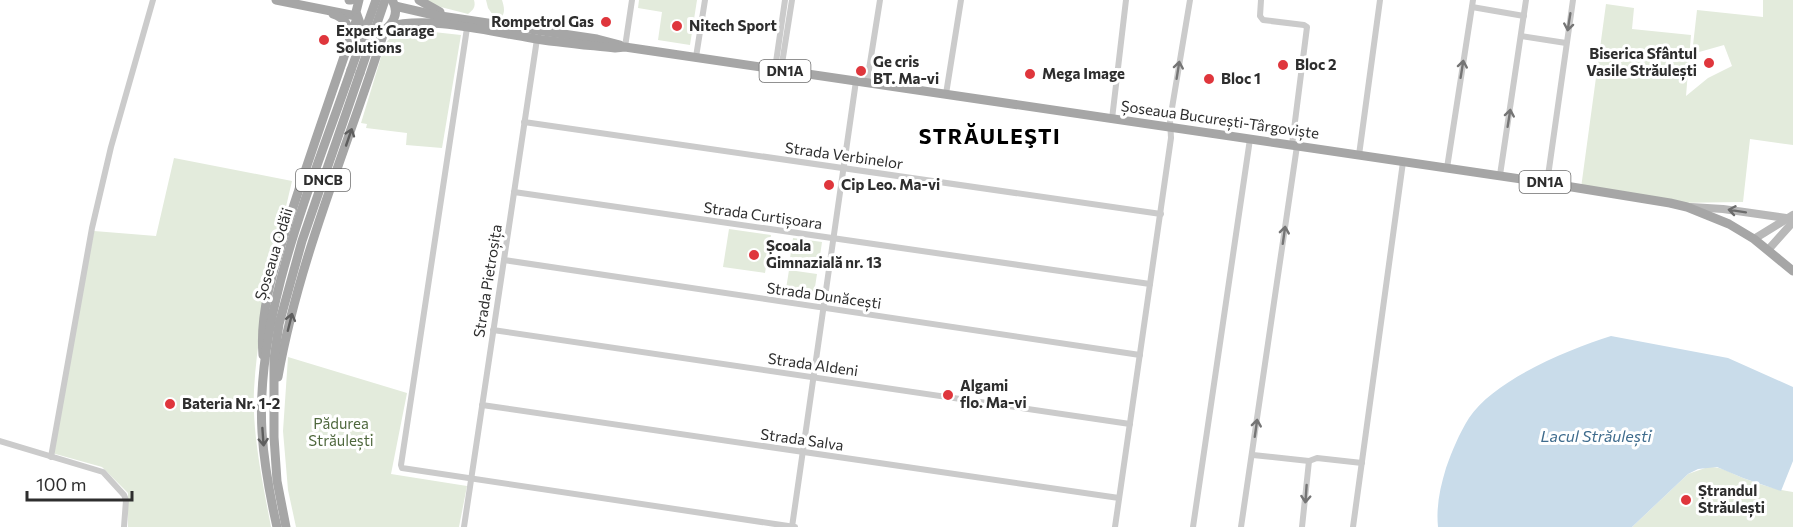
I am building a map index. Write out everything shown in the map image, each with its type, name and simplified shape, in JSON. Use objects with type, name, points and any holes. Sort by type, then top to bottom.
[{"type":"main road","name":"DN1A","points":[[276,0],[356,17],[369,30],[380,31],[387,28]]},
{"type":"main road","points":[[264,379],[261,333],[274,269],[350,39],[359,0]]},
{"type":"main road","name":"Șoseaua Odăii","points":[[286,527],[277,473],[274,359],[285,298],[356,72],[376,0]]},
{"type":"main road","points":[[419,0],[435,10],[459,19]]},
{"type":"main road","points":[[274,400],[283,349],[302,276],[387,28],[395,17],[392,2]]},
{"type":"main road","name":"Șoseaua Odăii","points":[[277,527],[262,430],[264,379],[272,316],[281,279],[356,72],[392,2]]},
{"type":"main road","name":"Șoseaua București-Târgoviște","points":[[392,2],[459,19],[597,39],[625,47]]},
{"type":"main road","points":[[315,7],[343,18],[347,24],[350,39]]},
{"type":"main road","name":"Șoseaua București-Târgoviște","points":[[387,28],[403,23],[424,23],[537,39],[615,48],[625,47],[1547,183],[1687,207],[1729,224],[1754,239],[1793,271]]},
{"type":"main road","points":[[1687,207],[1723,209],[1790,218]]},
{"type":"main road","points":[[1754,239],[1790,218]]},
{"type":"main road","points":[[1768,250],[1790,218]]},
{"type":"street","points":[[51,457],[92,228],[111,147],[153,0]]},
{"type":"street","points":[[625,47],[632,0]]},
{"type":"street","points":[[696,57],[705,0]]},
{"type":"street","points":[[778,69],[785,0]]},
{"type":"street","points":[[778,69],[792,0]]},
{"type":"street","points":[[867,82],[880,0]]},
{"type":"street","points":[[946,94],[961,0]]},
{"type":"street","points":[[1112,119],[1126,0]]},
{"type":"street","points":[[1115,527],[1161,214],[1170,120],[1190,0]]},
{"type":"street","points":[[1241,527],[1294,145],[1307,27],[1263,20],[1260,16],[1261,0]]},
{"type":"street","points":[[1359,155],[1380,0]]},
{"type":"street","points":[[1500,176],[1526,0]]},
{"type":"street","points":[[1547,183],[1572,0]]},
{"type":"street","points":[[1447,168],[1472,4],[1524,16]]},
{"type":"street","points":[[467,28],[401,465],[404,470],[793,527],[856,81]]},
{"type":"street","points":[[1521,36],[1566,44]]},
{"type":"street","name":"Strada Pietroșița","points":[[464,527],[537,39]]},
{"type":"street","name":"Strada Verbinelor","points":[[524,122],[1161,214]]},
{"type":"street","points":[[1193,527],[1251,139]]},
{"type":"street","points":[[1353,527],[1402,162]]},
{"type":"street","name":"Strada Curtișoara","points":[[514,192],[1150,284]]},
{"type":"street","name":"Strada Dunăcești","points":[[504,260],[1140,355]]},
{"type":"street","name":"Strada Aldeni","points":[[493,330],[1130,424]]},
{"type":"street","name":"Strada Salva","points":[[482,405],[1119,498]]},
{"type":"street","points":[[0,441],[106,475],[126,500],[124,527]]},
{"type":"street","points":[[1252,455],[1362,463]]},
{"type":"street","points":[[1302,527],[1309,460]]},
{"type":"green space","points":[[425,0],[474,0],[475,5],[468,14],[433,5]]},
{"type":"green space","points":[[486,0],[502,0],[504,12],[500,19],[495,18]]},
{"type":"green space","name":"Nitech Sport","points":[[639,0],[697,0],[690,45],[658,40],[662,12],[638,8]]},
{"type":"green space","points":[[1763,0],[1793,0],[1793,145],[1750,139],[1743,202],[1670,203],[1581,188],[1606,4],[1634,8],[1632,29],[1691,35],[1686,96],[1708,78],[1732,66],[1724,45],[1692,54],[1697,10],[1763,17]]},
{"type":"green space","points":[[406,29],[461,35],[442,148],[406,145],[407,133],[366,128],[367,124],[361,123],[385,44],[392,36]]},
{"type":"green space","points":[[174,158],[292,181],[259,338],[254,390],[256,442],[271,527],[128,527],[128,493],[102,467],[52,453],[94,231],[156,236]]},
{"type":"green space","points":[[729,229],[771,235],[765,273],[723,267]]},
{"type":"green space","points":[[793,238],[822,242],[818,269],[789,265]]},
{"type":"green space","points":[[789,270],[817,274],[813,300],[797,298],[798,291],[786,289]]},
{"type":"green space","name":"Pădurea Străulești","points":[[288,357],[407,393],[391,474],[467,486],[459,527],[296,527],[288,490],[283,431]]},
{"type":"green space","points":[[1708,467],[1722,469],[1761,485],[1793,492],[1793,527],[1632,527],[1688,474]]},
{"type":"water","name":"Lacul Străulești","points":[[1611,336],[1728,358],[1793,387],[1793,461],[1781,491],[1717,467],[1698,469],[1688,474],[1632,527],[1438,527],[1439,497],[1446,468],[1462,430],[1481,404],[1496,391],[1534,368],[1575,349]]},
{"type":"place","name":"Rompetrol Gas","points":[[606,22]]},
{"type":"place","name":"Nitech Sport","points":[[677,26]]},
{"type":"place","name":"Expert Garage Solutions","points":[[324,40]]},
{"type":"place","name":"Biserica Sfântul Vasile Străulești","points":[[1709,63]]},
{"type":"place","name":"Bloc 2","points":[[1283,65]]},
{"type":"place","name":"Ge cris BT. Ma-vi","points":[[861,71]]},
{"type":"place","name":"Mega Image","points":[[1030,74]]},
{"type":"place","name":"Bloc 1","points":[[1209,79]]},
{"type":"place","name":"Cip Leo. Ma-vi","points":[[829,185]]},
{"type":"place","name":"Școala Gimnazială nr. 13","points":[[754,255]]},
{"type":"place","name":"Algami flo. Ma-vi","points":[[948,395]]},
{"type":"place","name":"Bateria Nr. 1-2","points":[[170,404]]},
{"type":"place","name":"Ștrandul Străulești","points":[[1686,500]]},
{"type":"district","name":"STRĂULEŞTI","points":[[990,137]]}]
